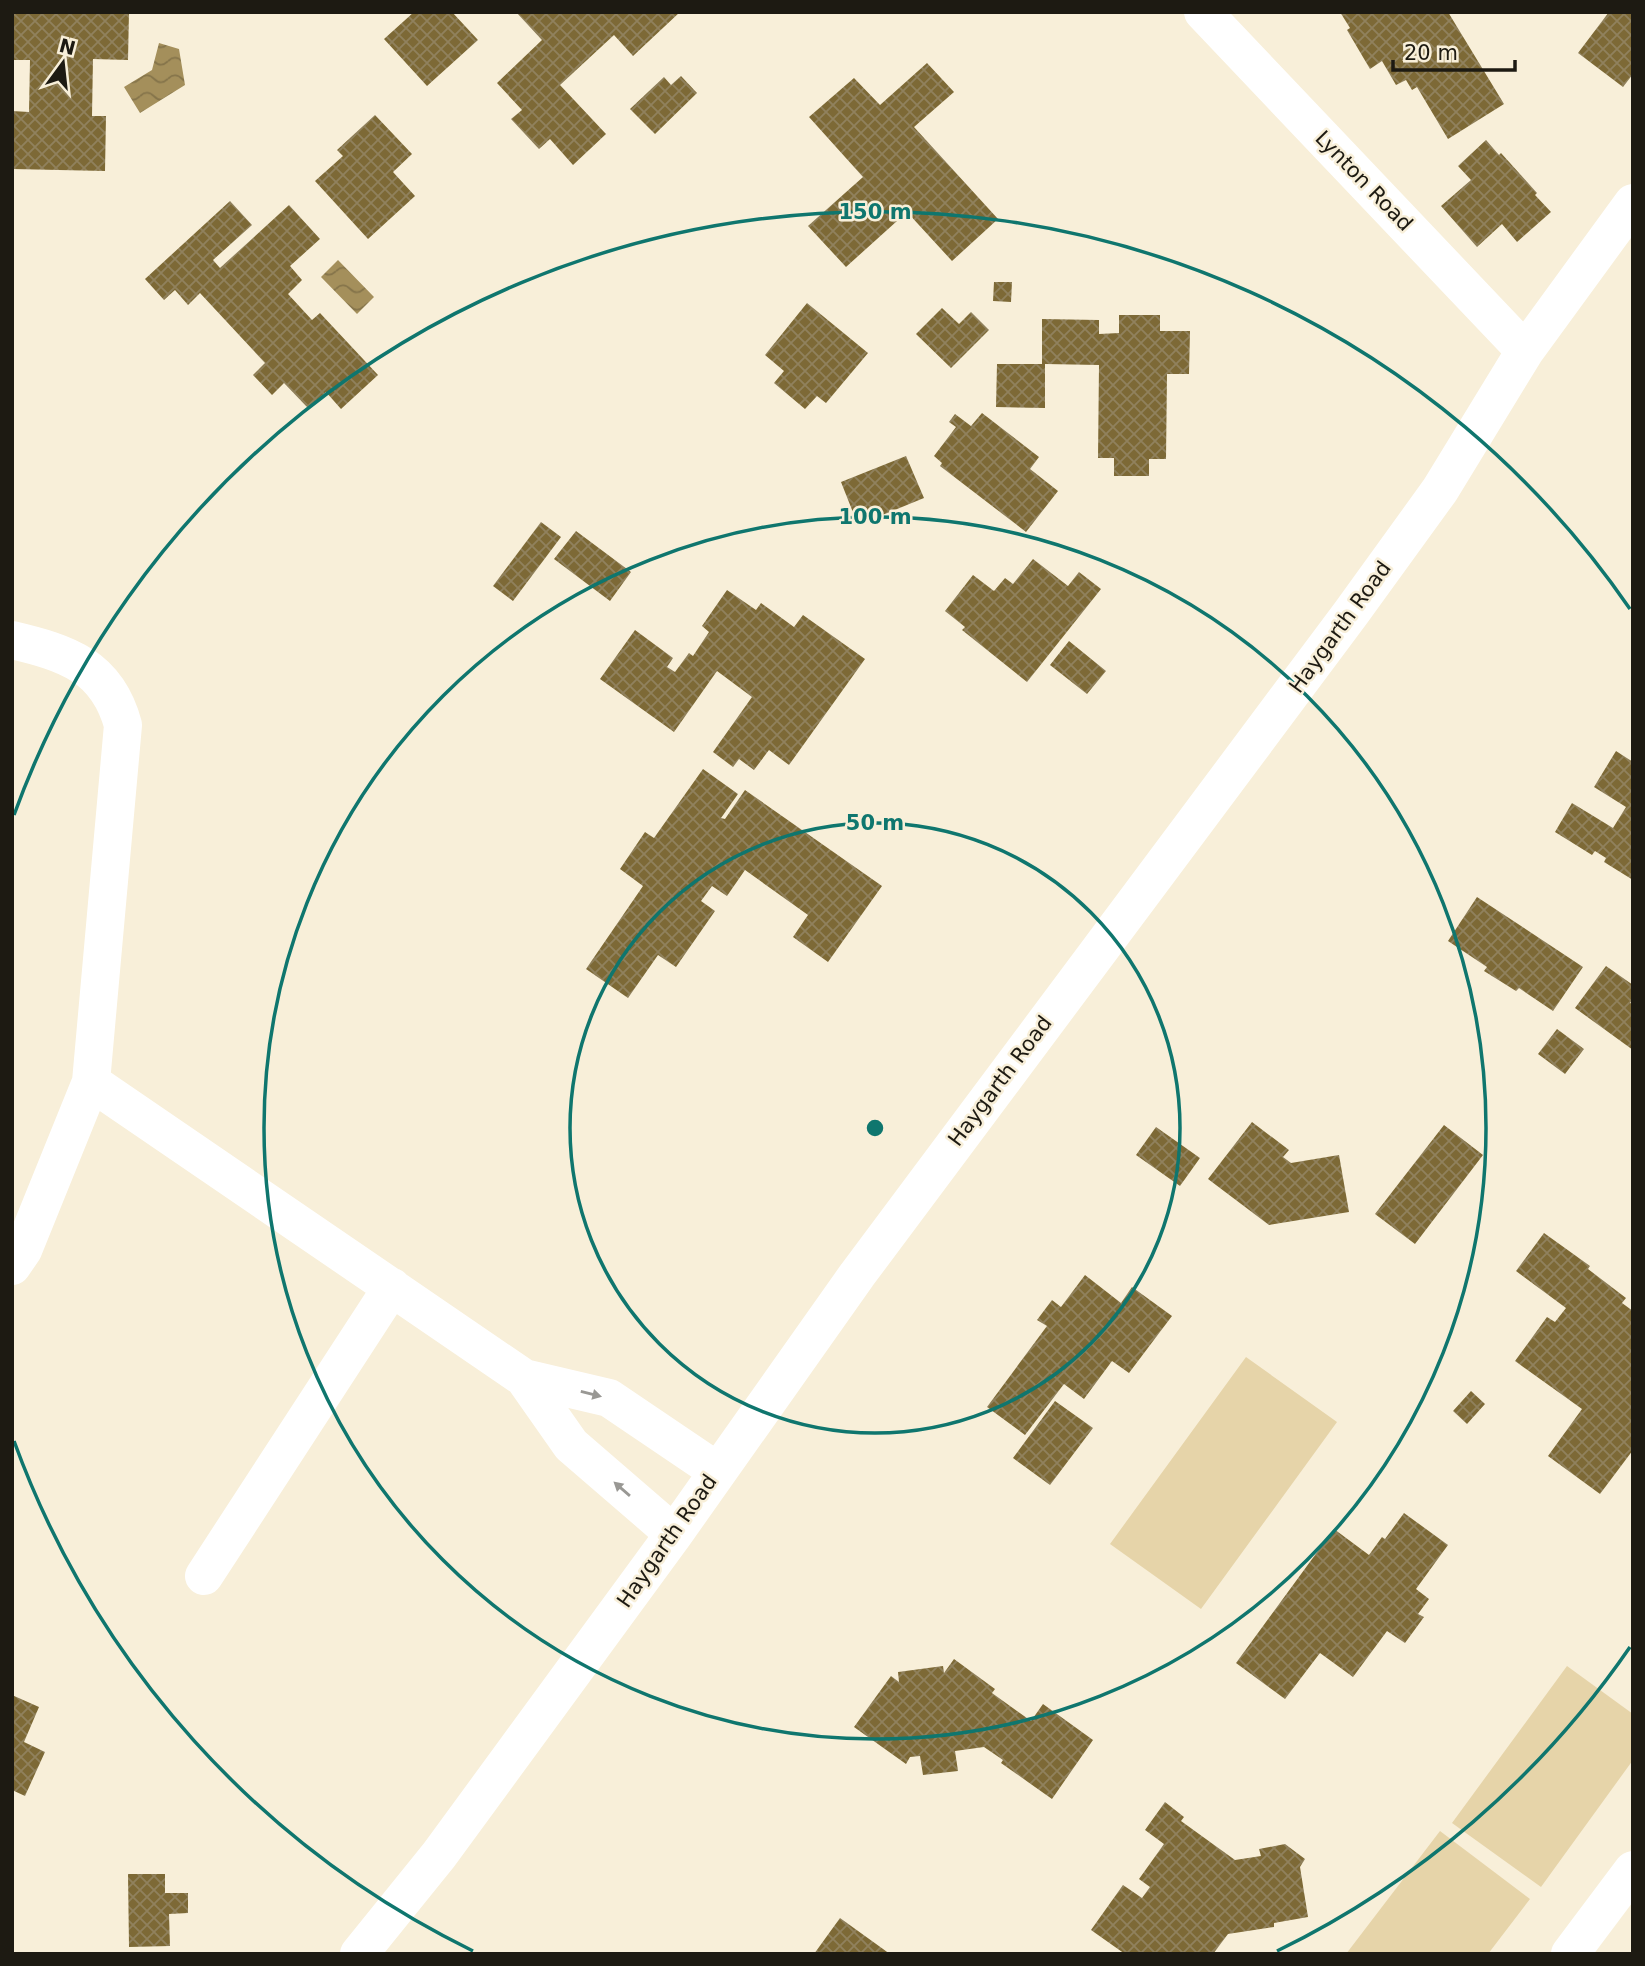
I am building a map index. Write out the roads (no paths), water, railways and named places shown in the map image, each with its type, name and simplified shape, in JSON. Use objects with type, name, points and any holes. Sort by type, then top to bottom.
[{"type":"street","name":"Lynton Road","points":[[1203,12],[1525,351]]},
{"type":"street","name":"Haygarth Road","points":[[359,1954],[439,1855],[674,1534],[890,1230],[1359,602],[1440,490],[1525,351],[1628,221]]},
{"type":"street","points":[[12,640],[57,652],[83,664],[103,681],[118,706],[123,725],[91,1082],[23,1250],[12,1266]]},
{"type":"street","points":[[91,1082],[524,1378],[571,1446],[674,1534]]},
{"type":"street","points":[[204,1576],[392,1287]]},
{"type":"street","points":[[524,1378],[609,1398],[717,1471]]},
{"type":"street","points":[[1570,1954],[1633,1870]]},
{"type":"water","points":[[159,43],[179,49],[185,85],[140,113],[124,87],[152,70]]},
{"type":"water","points":[[338,260],[374,297],[357,314],[321,277]]}]
